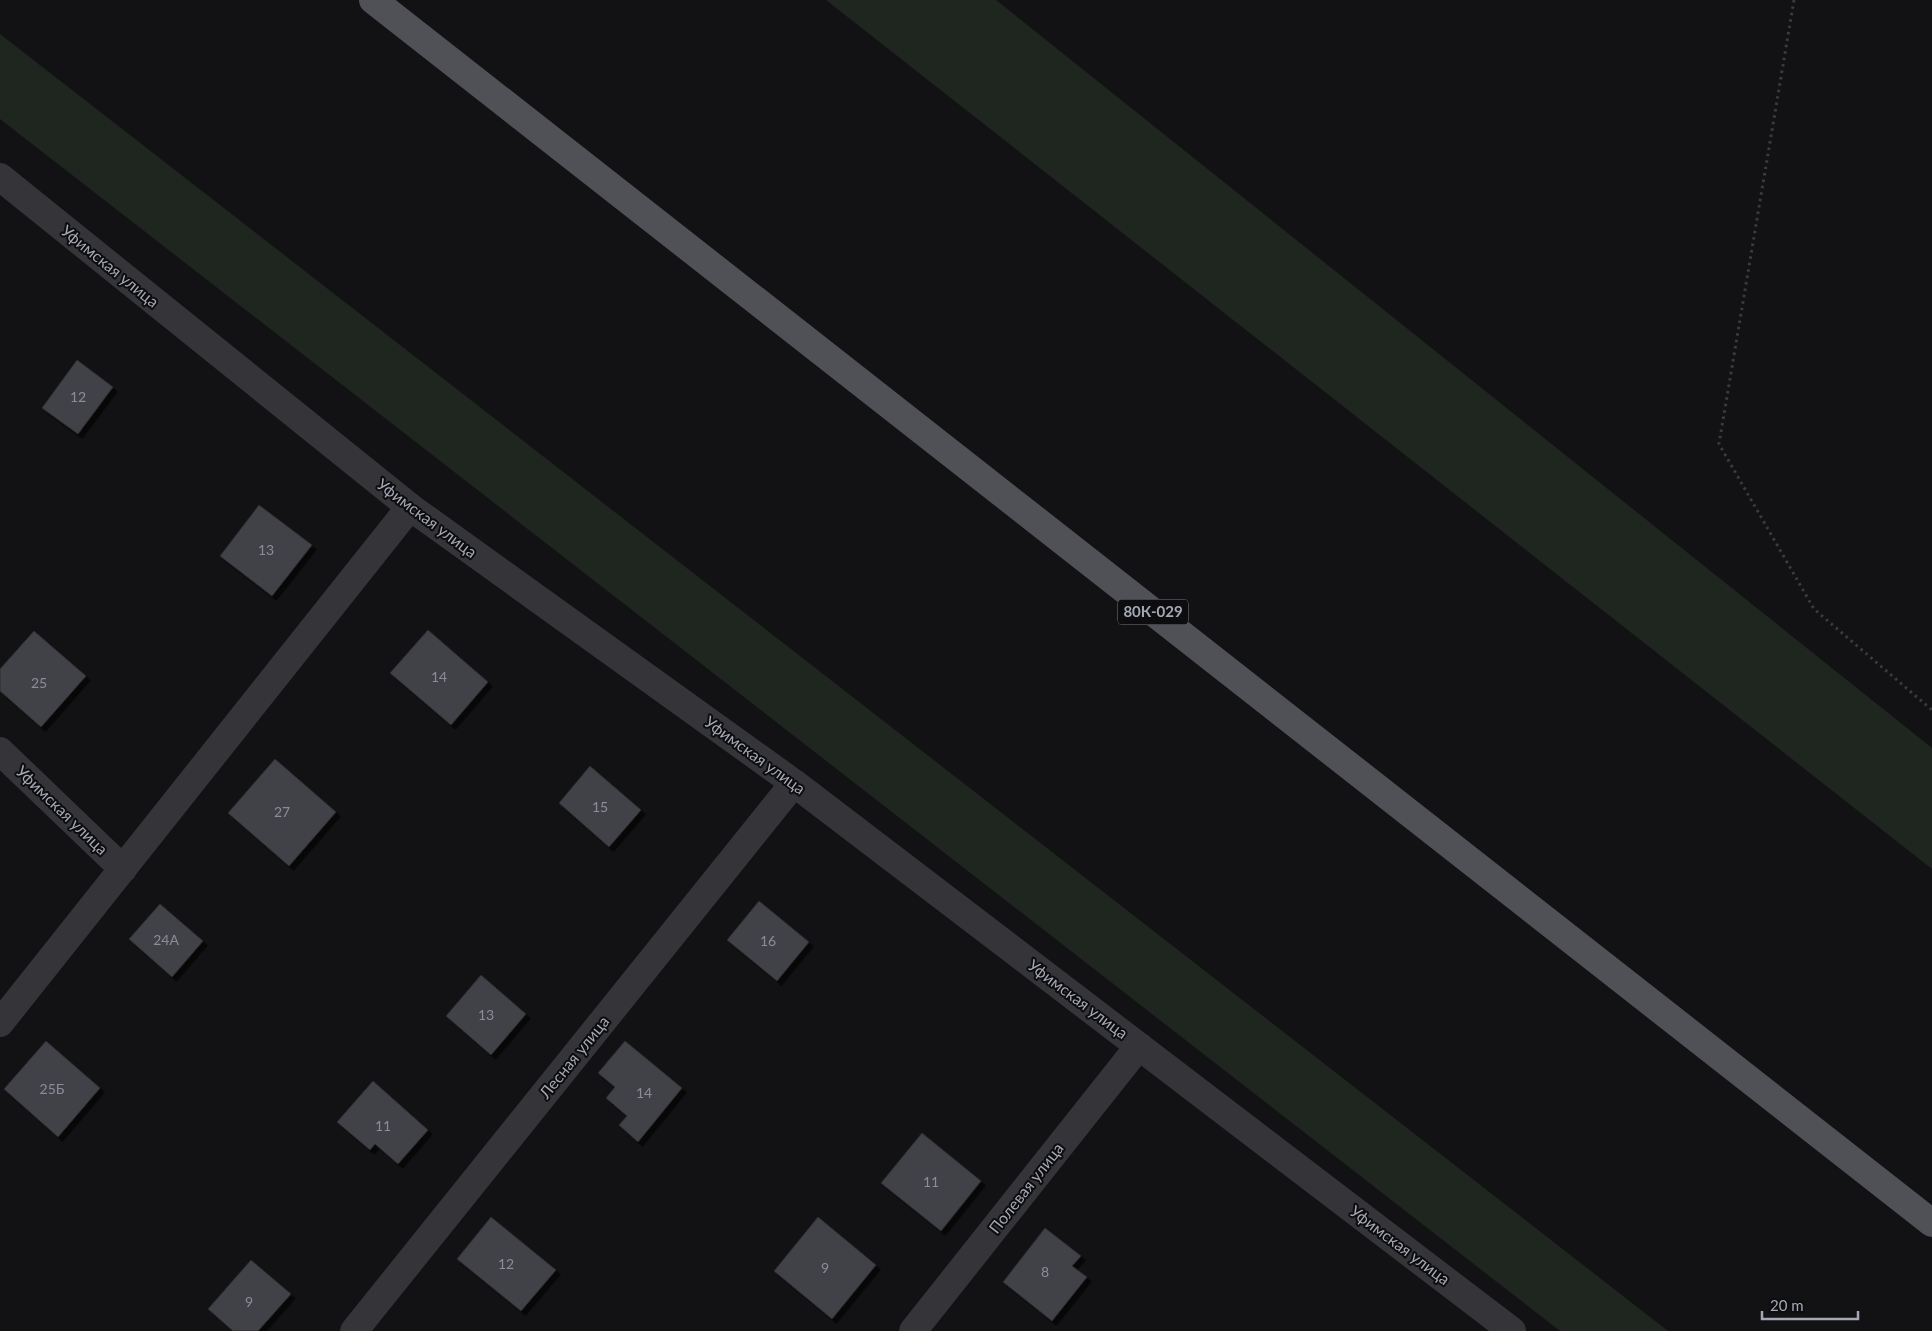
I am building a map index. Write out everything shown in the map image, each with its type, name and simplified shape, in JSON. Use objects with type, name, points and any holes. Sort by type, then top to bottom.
[{"type":"main road","name":"80К-029","points":[[373,0],[1932,1223]]},
{"type":"street","name":"Уфимская улица","points":[[0,177],[410,507],[794,784],[1512,1331]]},
{"type":"street","points":[[0,1023],[410,507]]},
{"type":"street","name":"Уфимская улица","points":[[0,751],[123,869]]},
{"type":"street","name":"Лесная улица","points":[[354,1331],[794,784]]},
{"type":"street","name":"Полевая улица","points":[[913,1331],[1139,1046]]},
{"type":"path","points":[[1794,0],[1719,444],[1814,609],[1932,710]]},
{"type":"shaded area","points":[[826,0],[996,0],[1932,748],[1932,869]]},
{"type":"shaded area","points":[[0,34],[1668,1331],[1560,1331],[0,119]]},
{"type":"building","points":[[77,360],[113,387],[78,434],[42,408]]},
{"type":"building","points":[[259,505],[312,545],[272,596],[220,556]]},
{"type":"building","points":[[428,630],[488,682],[451,725],[390,673]]},
{"type":"building","points":[[34,631],[86,676],[41,727],[0,691],[0,669]]},
{"type":"building","points":[[275,759],[336,812],[289,866],[228,813]]},
{"type":"building","points":[[590,766],[641,810],[609,847],[559,803]]},
{"type":"building","points":[[759,901],[809,942],[777,981],[727,940]]},
{"type":"building","points":[[160,904],[203,941],[172,977],[129,939]]},
{"type":"building","points":[[481,975],[526,1014],[491,1055],[446,1016]]},
{"type":"building","points":[[46,1041],[100,1088],[58,1137],[4,1089]]},
{"type":"building","points":[[625,1041],[682,1088],[638,1142],[619,1125],[627,1116],[606,1098],[615,1087],[598,1073]]},
{"type":"building","points":[[373,1081],[428,1130],[398,1164],[375,1144],[370,1150],[337,1122]]},
{"type":"building","points":[[922,1133],[981,1181],[941,1231],[881,1183]]},
{"type":"building","points":[[491,1217],[556,1270],[521,1311],[457,1259]]},
{"type":"building","points":[[818,1217],[876,1265],[832,1319],[774,1271]]},
{"type":"building","points":[[1045,1228],[1081,1256],[1072,1266],[1087,1277],[1052,1321],[1003,1282]]},
{"type":"building","points":[[251,1260],[291,1294],[258,1331],[233,1331],[208,1309]]}]
